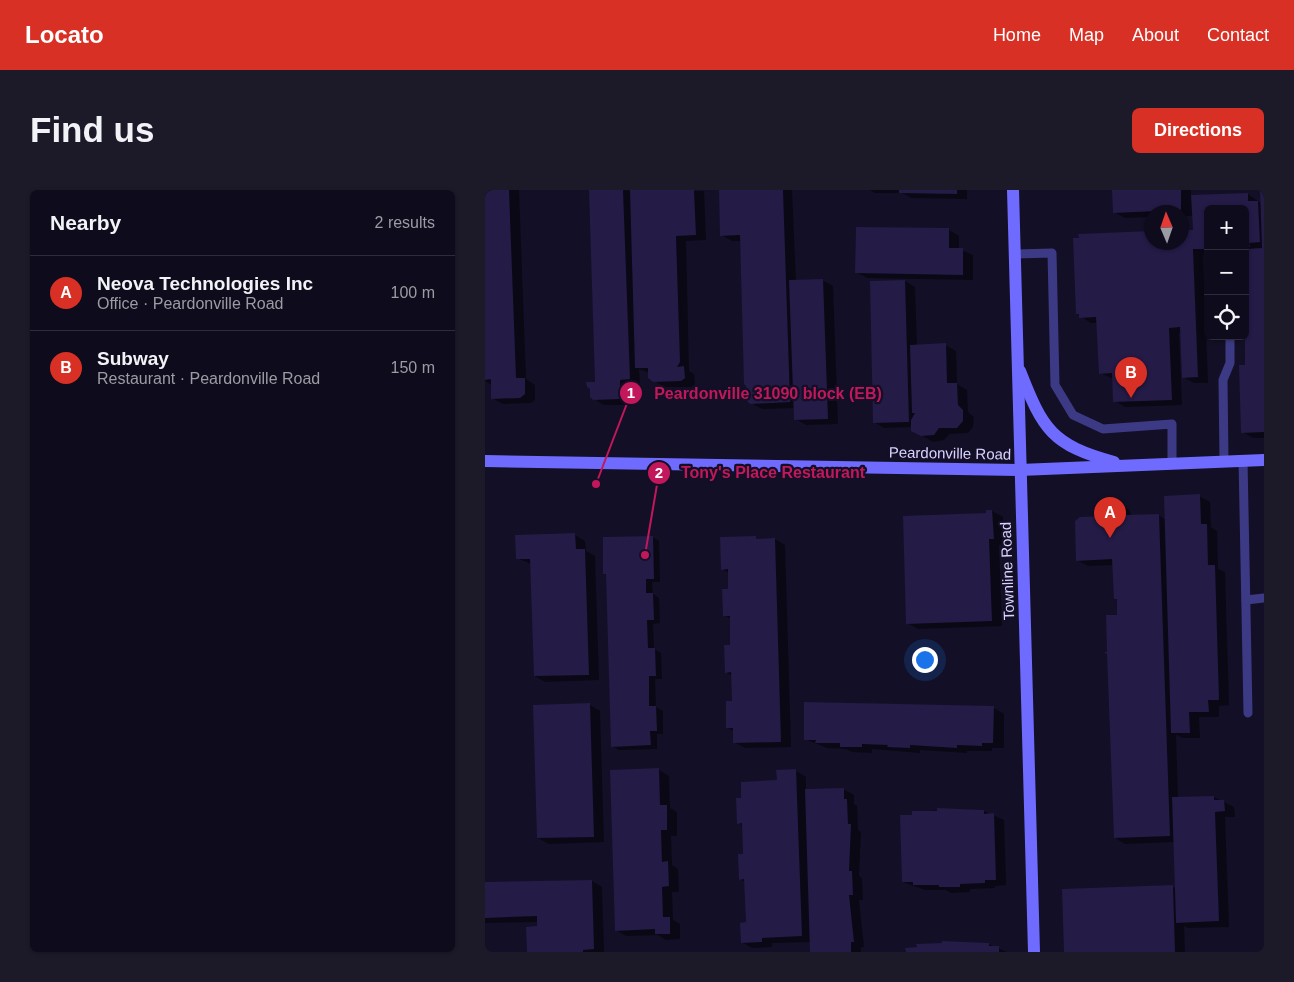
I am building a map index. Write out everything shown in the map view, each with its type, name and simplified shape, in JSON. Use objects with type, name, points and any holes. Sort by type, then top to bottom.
[{"type":"main road","name":"Townline Road","points":[[1013,190],[1034,952]]},
{"type":"main road","points":[[1017,362],[1035,408],[1055,436],[1082,453],[1126,466]]},
{"type":"main road","name":"Peardonville Road","points":[[485,461],[1020,470],[1264,460]]},
{"type":"lane","points":[[1015,254],[1051,253],[1055,385],[1073,415],[1103,429],[1172,424],[1172,464]]},
{"type":"lane","points":[[1224,461],[1223,380],[1230,363],[1230,340]]},
{"type":"lane","points":[[1243,460],[1246,600],[1245,652],[1248,713]]},
{"type":"lane","points":[[1246,600],[1264,598]]},
{"type":"building","points":[[485,190],[509,190],[516,378],[525,378],[525,394],[520,398],[491,399],[491,379],[485,380]]},
{"type":"building","points":[[589,190],[623,190],[630,379],[620,380],[620,399],[593,400],[590,397],[590,389],[587,387],[586,382],[595,382]]},
{"type":"building","points":[[630,190],[694,190],[696,235],[676,236],[680,362],[677,367],[684,366],[685,378],[681,381],[653,382],[648,378],[648,368],[635,368]]},
{"type":"building","points":[[719,190],[783,190],[790,402],[750,404],[747,401],[746,386],[744,384],[740,235],[720,236]]},
{"type":"building","points":[[899,190],[957,190],[957,194],[899,193]]},
{"type":"building","points":[[1112,190],[1181,190],[1181,205],[1144,205],[1144,212],[1113,213]]},
{"type":"building","points":[[1260,190],[1264,190],[1264,432],[1241,433],[1239,365],[1245,365],[1245,340],[1249,340],[1249,249],[1262,248]]},
{"type":"building","points":[[1248,193],[1248,201],[1258,201],[1260,242],[1249,243],[1249,205],[1204,205],[1204,249],[1193,249],[1198,377],[1182,378],[1180,327],[1169,328],[1172,400],[1113,402],[1112,373],[1099,374],[1096,317],[1079,318],[1079,314],[1076,314],[1073,238],[1079,238],[1078,234],[1144,231],[1144,250],[1189,250],[1189,230],[1193,230],[1191,195]]},
{"type":"building","points":[[856,227],[949,228],[949,248],[963,248],[963,275],[855,273]]},
{"type":"building","points":[[823,279],[828,419],[794,420],[789,280]]},
{"type":"building","points":[[905,280],[909,422],[873,423],[870,281]]},
{"type":"building","points":[[946,343],[947,383],[957,383],[958,405],[963,410],[963,421],[957,428],[939,428],[934,435],[921,436],[911,431],[911,420],[915,413],[912,413],[910,345]]},
{"type":"building","points":[[1200,494],[1201,524],[1207,524],[1208,565],[1215,565],[1219,700],[1208,700],[1209,712],[1189,712],[1190,733],[1171,733],[1164,496]]},
{"type":"building","points":[[1108,503],[1118,503],[1122,507],[1122,515],[1159,514],[1170,836],[1114,838],[1107,654],[1104,652],[1107,652],[1106,615],[1117,615],[1117,599],[1114,599],[1112,559],[1076,561],[1075,521],[1080,517],[1105,516],[1105,507]]},
{"type":"building","points":[[986,510],[992,510],[994,539],[989,539],[992,621],[906,624],[903,516],[986,513]]},
{"type":"building","points":[[575,533],[576,549],[585,549],[589,675],[534,676],[530,559],[516,559],[515,535]]},
{"type":"building","points":[[653,536],[654,579],[646,579],[646,593],[653,593],[654,620],[647,620],[648,648],[655,648],[656,676],[649,676],[649,706],[656,706],[657,731],[650,731],[651,745],[611,747],[606,574],[603,574],[603,537]]},
{"type":"building","points":[[756,536],[756,539],[775,538],[781,742],[733,743],[733,728],[726,728],[726,701],[732,701],[731,672],[725,673],[724,645],[730,645],[730,616],[723,616],[722,589],[728,589],[728,569],[721,570],[720,537]]},
{"type":"building","points":[[804,702],[994,706],[993,743],[982,743],[982,746],[957,745],[957,748],[910,745],[910,748],[862,744],[862,747],[840,747],[840,743],[815,743],[816,740],[804,740]]},
{"type":"building","points":[[590,703],[594,837],[537,838],[533,705]]},
{"type":"building","points":[[659,768],[660,805],[667,805],[667,830],[661,830],[662,862],[668,861],[669,886],[662,887],[663,917],[670,917],[670,934],[655,934],[655,929],[615,931],[610,770]]},
{"type":"building","points":[[796,769],[802,936],[762,938],[762,942],[741,943],[740,923],[746,922],[744,879],[739,880],[738,854],[743,854],[742,823],[737,824],[736,798],[741,798],[741,782],[777,780],[776,770]]},
{"type":"building","points":[[844,788],[844,799],[847,799],[848,824],[851,824],[849,871],[852,871],[853,895],[849,895],[854,942],[851,942],[851,952],[810,952],[805,789]]},
{"type":"building","points":[[1214,796],[1214,800],[1224,800],[1225,811],[1215,812],[1219,921],[1176,923],[1172,797]]},
{"type":"building","points":[[937,808],[984,810],[984,814],[994,813],[996,880],[985,880],[985,883],[960,884],[960,887],[913,885],[913,882],[902,882],[900,815],[912,815],[912,811],[937,811]]},
{"type":"building","points":[[592,880],[594,949],[583,950],[583,952],[527,952],[526,927],[537,926],[537,916],[485,918],[485,882]]},
{"type":"building","points":[[1173,885],[1175,952],[1064,952],[1062,889]]},
{"type":"building","points":[[942,941],[989,943],[989,946],[999,946],[999,952],[906,952],[905,948],[917,947],[916,944],[942,943]]},
{"type":"place","name":"Subway","points":[[1131,398]]},
{"type":"place","name":"Peardonville 31090 block (EB)","points":[[596,484]]},
{"type":"place","name":"Neova Technologies Inc","points":[[1110,538]]},
{"type":"place","name":"Tony's Place Restaurant","points":[[645,555]]}]
